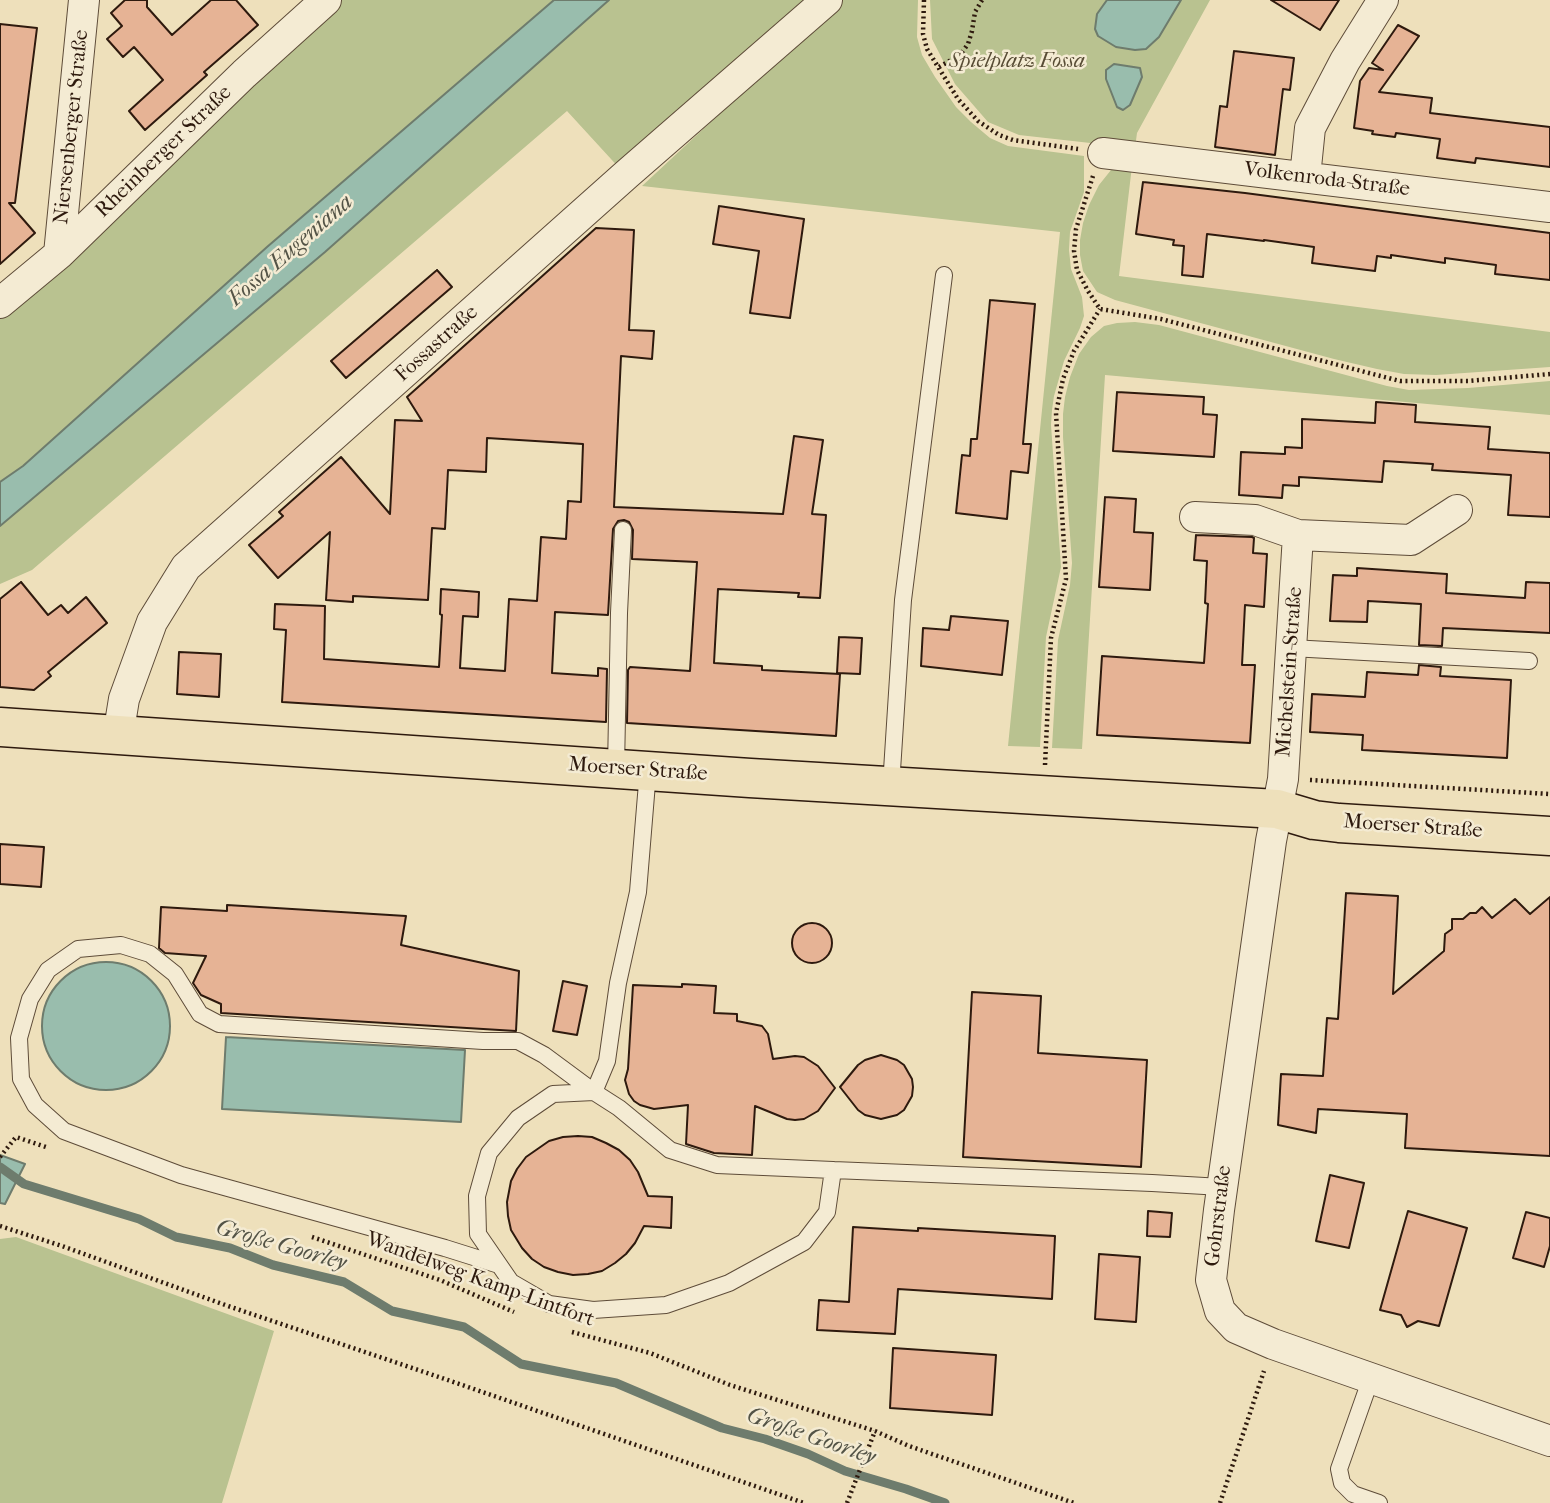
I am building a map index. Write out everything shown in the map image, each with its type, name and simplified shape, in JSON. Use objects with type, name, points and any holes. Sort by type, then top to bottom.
[{"type":"main road","name":"Moerser Straße","points":[[0,727],[1277,809],[1314,820],[1339,823],[1550,836]]},
{"type":"main road","name":"Moerser Straße","points":[[1277,809],[1340,798],[1550,811]]},
{"type":"street","name":"Niersenberger Straße","points":[[59,254],[84,0]]},
{"type":"street","name":"Rheinberger Straße","points":[[0,303],[59,254],[244,74],[326,0]]},
{"type":"street","name":"Fossastraße","points":[[118,736],[124,699],[152,622],[186,567],[627,174],[827,0]]},
{"type":"street","points":[[1305,177],[1310,128],[1345,61],[1382,0]]},
{"type":"street","name":"Volkenroda-Straße","points":[[1103,153],[1550,207]]},
{"type":"street","points":[[1195,517],[1255,520],[1298,535],[1411,540],[1457,510]]},
{"type":"street","name":"Michelstein-Straße","points":[[1277,809],[1283,779],[1298,535]]},
{"type":"street","name":"Gohrstraße","points":[[1277,809],[1222,1186],[1211,1280],[1220,1311],[1236,1328],[1273,1344],[1550,1441]]},
{"type":"lane","points":[[891,786],[903,600],[944,275]]},
{"type":"lane","points":[[594,1092],[607,1061],[618,983],[638,892],[632,769],[619,613],[622,530]]},
{"type":"lane","points":[[1291,648],[1529,661]]},
{"type":"lane","points":[[499,1265],[181,1175],[64,1131],[35,1105],[21,1079],[19,1038],[30,999],[48,970],[78,949],[121,945],[150,954],[175,974],[200,1014],[219,1024],[518,1041],[544,1055],[619,1108],[670,1150],[717,1165],[1222,1186]]},
{"type":"lane","points":[[594,1092],[553,1094],[518,1118],[489,1153],[477,1196],[478,1234],[511,1282],[549,1304],[593,1310],[666,1305],[729,1283],[804,1242],[827,1212],[834,1170]]},
{"type":"lane","points":[[1371,1378],[1339,1469],[1342,1483],[1353,1494],[1379,1503]]},
{"type":"path","points":[[925,0],[923,34],[927,49],[958,99],[978,121],[1013,141],[1103,153],[1076,229],[1074,251],[1077,270],[1100,309]]},
{"type":"path","points":[[939,67],[960,55],[968,44],[975,12],[982,0]]},
{"type":"path","points":[[1100,309],[1161,319],[1400,381],[1468,381],[1550,374]]},
{"type":"path","points":[[1045,766],[1051,638],[1066,579],[1056,413],[1063,379],[1074,351],[1100,309]]},
{"type":"path","points":[[1,1156],[16,1138],[53,1149]]},
{"type":"path","points":[[0,1226],[804,1503]]},
{"type":"path","name":"Wandelweg Kamp-Lintfort","points":[[308,1236],[440,1280],[517,1313]]},
{"type":"path","name":"Wandelweg Kamp-Lintfort","points":[[570,1331],[650,1353],[730,1385],[875,1432],[1074,1503]]},
{"type":"path","points":[[1220,1503],[1273,1344]]},
{"type":"path","points":[[847,1503],[875,1432]]},
{"type":"green space","points":[[326,0],[813,0],[622,171],[567,111],[32,570],[0,584],[0,303]]},
{"type":"green space","points":[[842,0],[918,0],[917,37],[922,55],[956,107],[971,122],[990,138],[1008,146],[1084,156],[1084,192],[1070,232],[1069,250],[1071,269],[1082,297],[1084,316],[1064,361],[1052,410],[1061,567],[1046,637],[1040,747],[1008,746],[1060,232],[642,186]]},
{"type":"green space","name":"Spielplatz Fossa","points":[[930,0],[1210,0],[1137,133],[1135,148],[1019,135],[988,122],[955,84],[932,39]]},
{"type":"green space","points":[[1115,165],[1132,166],[1119,276],[1550,332],[1550,367],[1436,375],[1404,374],[1334,359],[1115,300],[1097,292],[1083,271],[1080,240],[1089,205],[1099,185]]},
{"type":"green space","points":[[1135,322],[1159,325],[1409,390],[1550,381],[1550,415],[1105,375],[1082,749],[1052,748],[1058,640],[1072,563],[1063,437],[1065,397],[1079,354],[1091,337],[1104,326]]},
{"type":"green space","points":[[16,1237],[274,1331],[222,1503],[0,1503],[0,1239]]},
{"type":"water","name":"Fossa Eugeniana","points":[[554,0],[609,0],[325,252],[0,526],[0,482],[23,466],[267,247]]},
{"type":"water","points":[[1107,0],[1181,0],[1159,37],[1146,49],[1135,50],[1116,47],[1098,36],[1095,29],[1097,14]]},
{"type":"water","points":[[1114,64],[1140,68],[1142,77],[1130,105],[1123,110],[1117,107],[1106,79],[1106,70]]},
{"type":"water","points":[[106,962],[130,967],[151,981],[165,1002],[170,1026],[165,1050],[151,1071],[130,1085],[106,1090],[82,1085],[61,1071],[47,1050],[42,1026],[47,1002],[61,981],[82,967]]},
{"type":"water","points":[[226,1037],[465,1050],[461,1122],[222,1109]]},
{"type":"water","points":[[0,1155],[25,1164],[5,1204],[0,1203]]},
{"type":"building","points":[[125,0],[147,0],[147,7],[172,35],[211,0],[236,0],[258,25],[204,72],[207,75],[145,130],[129,111],[163,80],[134,47],[123,57],[107,39],[122,26],[111,13]]},
{"type":"building","points":[[1271,0],[1339,0],[1320,30]]},
{"type":"building","points":[[0,24],[37,28],[15,203],[9,203],[35,233],[0,264]]},
{"type":"building","points":[[1398,25],[1419,36],[1379,92],[1432,98],[1430,113],[1550,127],[1550,167],[1476,158],[1475,163],[1437,158],[1440,139],[1396,133],[1395,137],[1354,128],[1360,81],[1369,68],[1383,70],[1372,63]]},
{"type":"building","points":[[1234,51],[1294,58],[1290,90],[1283,89],[1275,155],[1215,147],[1220,106],[1227,107]]},
{"type":"building","points":[[1143,182],[1550,233],[1550,280],[1495,274],[1496,265],[1445,258],[1445,263],[1391,255],[1391,258],[1377,256],[1375,271],[1312,263],[1314,247],[1207,234],[1203,277],[1182,275],[1184,246],[1173,245],[1174,240],[1136,234]]},
{"type":"building","points":[[719,206],[804,219],[790,318],[750,313],[759,251],[713,244]]},
{"type":"building","points":[[596,228],[634,230],[629,330],[654,331],[652,359],[621,356],[614,507],[783,514],[794,436],[823,440],[812,514],[826,515],[820,598],[798,597],[799,593],[718,589],[714,663],[762,666],[762,670],[840,674],[836,736],[627,723],[630,667],[690,671],[697,562],[632,559],[633,530],[629,522],[624,520],[618,521],[613,529],[608,615],[555,612],[552,673],[598,676],[598,668],[607,669],[606,722],[282,702],[286,630],[274,629],[275,604],[325,606],[324,659],[439,667],[441,589],[479,592],[478,617],[463,616],[460,668],[505,671],[509,599],[537,601],[541,537],[566,539],[568,501],[581,502],[583,444],[487,438],[486,472],[448,470],[445,529],[432,528],[428,600],[353,596],[353,602],[326,600],[330,532],[278,578],[249,545],[283,516],[279,512],[341,457],[390,514],[395,420],[422,421],[407,397]]},
{"type":"building","points":[[437,270],[452,287],[346,378],[331,361]]},
{"type":"building","points":[[990,300],[1035,304],[1023,444],[1031,444],[1028,473],[1011,471],[1007,519],[956,513],[962,455],[970,456],[971,439],[977,439]]},
{"type":"building","points":[[1117,392],[1204,397],[1203,414],[1217,415],[1214,457],[1113,451]]},
{"type":"building","points":[[1376,402],[1416,405],[1415,422],[1490,427],[1488,449],[1550,453],[1550,517],[1508,515],[1511,475],[1432,470],[1433,464],[1384,461],[1382,482],[1299,477],[1299,486],[1283,485],[1282,498],[1239,495],[1241,452],[1285,454],[1285,447],[1302,448],[1302,419],[1375,423]]},
{"type":"building","points":[[1105,497],[1136,499],[1134,532],[1153,533],[1150,590],[1099,587]]},
{"type":"building","points":[[1196,535],[1252,537],[1253,553],[1267,554],[1264,607],[1245,605],[1242,665],[1255,665],[1250,743],[1097,735],[1102,656],[1204,663],[1208,604],[1205,603],[1207,561],[1194,560]]},
{"type":"building","points":[[1357,568],[1447,574],[1446,593],[1525,598],[1526,582],[1550,583],[1550,633],[1443,628],[1442,646],[1419,645],[1421,604],[1368,601],[1367,622],[1330,621],[1333,575],[1357,576]]},
{"type":"building","points":[[21,582],[48,615],[61,605],[68,613],[86,597],[107,623],[48,672],[51,676],[34,690],[0,687],[0,599]]},
{"type":"building","points":[[951,616],[1008,621],[1002,675],[921,666],[923,628],[949,630]]},
{"type":"building","points":[[839,637],[862,638],[860,674],[837,673]]},
{"type":"building","points":[[179,652],[221,654],[219,697],[177,694]]},
{"type":"building","points":[[1419,665],[1441,667],[1440,676],[1511,680],[1507,758],[1362,750],[1363,735],[1310,732],[1312,694],[1365,697],[1367,672],[1418,675]]},
{"type":"building","points":[[0,844],[44,847],[41,887],[0,884]]},
{"type":"building","points":[[1346,893],[1398,896],[1393,994],[1444,951],[1445,934],[1452,929],[1452,919],[1463,919],[1482,907],[1492,918],[1515,899],[1530,914],[1550,897],[1550,1156],[1405,1148],[1407,1114],[1318,1109],[1316,1133],[1278,1125],[1281,1074],[1323,1076],[1327,1018],[1338,1019]]},
{"type":"building","points":[[227,905],[406,916],[401,945],[519,971],[516,1031],[221,1013],[221,1004],[201,995],[193,983],[206,956],[165,953],[159,948],[161,907],[227,911]]},
{"type":"building","points":[[812,923],[820,924],[826,929],[831,935],[831,951],[826,957],[820,962],[812,963],[804,962],[798,957],[793,951],[792,943],[793,935],[798,929],[804,924]]},
{"type":"building","points":[[563,981],[587,986],[577,1035],[553,1031]]},
{"type":"building","points":[[682,984],[716,986],[714,1013],[737,1014],[737,1021],[762,1026],[768,1034],[773,1059],[804,1057],[818,1066],[835,1088],[818,1111],[804,1119],[795,1120],[755,1106],[752,1155],[714,1153],[686,1144],[688,1105],[654,1109],[634,1101],[625,1080],[633,985],[682,987]]},
{"type":"building","points":[[972,992],[1041,996],[1038,1053],[1147,1060],[1141,1167],[963,1157]]},
{"type":"building","points":[[881,1055],[904,1065],[912,1079],[913,1087],[912,1096],[904,1110],[897,1115],[881,1119],[865,1115],[858,1110],[840,1087],[858,1065]]},
{"type":"building","points":[[578,1136],[592,1137],[619,1150],[638,1172],[648,1196],[672,1197],[671,1228],[644,1226],[635,1243],[615,1263],[602,1271],[573,1275],[544,1267],[522,1248],[511,1230],[507,1202],[511,1181],[526,1157],[549,1141]]},
{"type":"building","points":[[1330,1175],[1364,1183],[1349,1248],[1316,1241]]},
{"type":"building","points":[[1148,1211],[1172,1213],[1170,1237],[1147,1236]]},
{"type":"building","points":[[1408,1211],[1467,1228],[1439,1326],[1418,1321],[1407,1327],[1401,1315],[1380,1310]]},
{"type":"building","points":[[1526,1212],[1550,1218],[1550,1246],[1544,1267],[1513,1258]]},
{"type":"building","points":[[853,1227],[1055,1236],[1052,1299],[898,1289],[895,1334],[817,1330],[819,1300],[849,1302]]},
{"type":"building","points":[[1099,1254],[1140,1257],[1136,1322],[1095,1319]]},
{"type":"building","points":[[893,1348],[996,1355],[992,1415],[890,1408]]},
{"type":"waterway","name":"Große Goorley","points":[[0,1167],[24,1184],[139,1219],[176,1237],[230,1248],[273,1265],[344,1282],[392,1311],[464,1327],[521,1364],[616,1383],[722,1428],[765,1439],[845,1471],[945,1503]]}]
